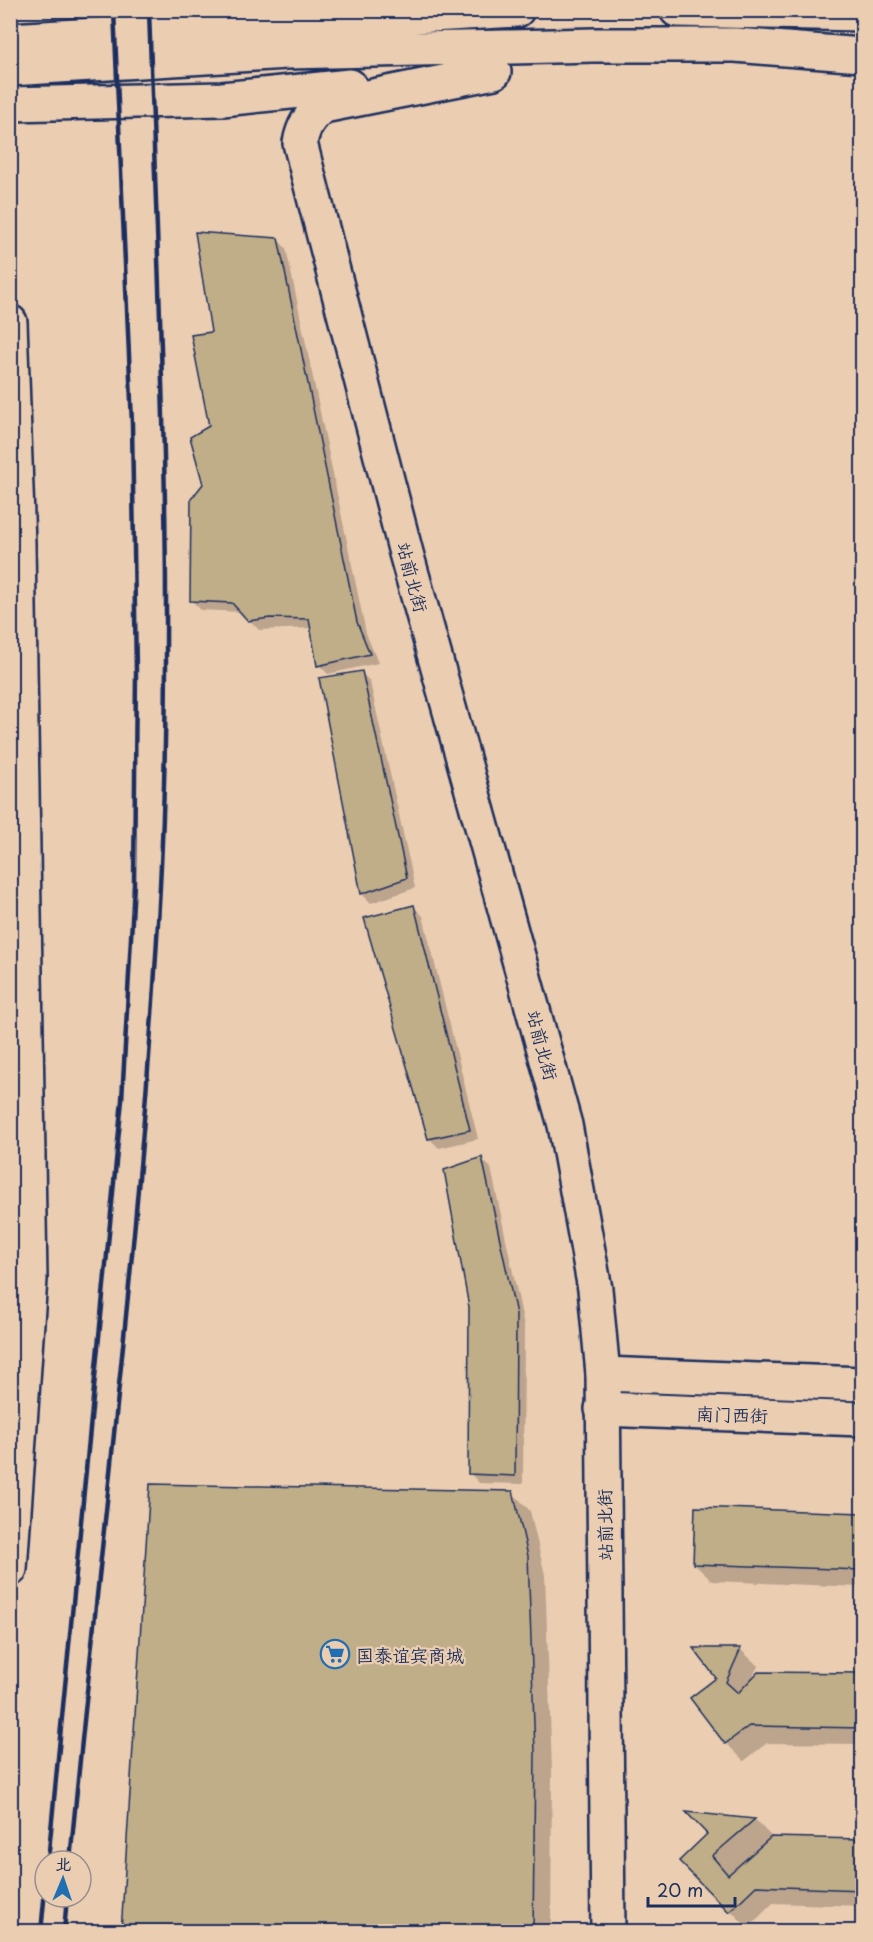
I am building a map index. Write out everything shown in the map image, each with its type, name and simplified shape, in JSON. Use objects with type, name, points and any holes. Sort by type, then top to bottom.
[{"type":"main road","points":[[10,40],[517,10]]},
{"type":"main road","points":[[677,10],[862,13]]},
{"type":"main road","points":[[852,10],[862,13]]},
{"type":"main road","points":[[10,69],[287,52],[595,45],[735,45],[862,55]]},
{"type":"main road","points":[[10,104],[222,99],[735,45]]},
{"type":"main road","points":[[312,183],[300,143],[302,130],[312,114],[323,106],[494,72]]},
{"type":"main road","points":[[222,99],[258,108],[284,124],[312,183]]},
{"type":"main road","name":"站前北街","points":[[312,183],[406,553],[565,1125],[595,1289],[603,1374],[608,1932]]},
{"type":"main road","points":[[10,322],[18,544],[19,1172],[30,1279],[10,1569]]},
{"type":"main road","name":"南门西街","points":[[603,1374],[862,1384]]},
{"type":"main road","name":"南门西街","points":[[602,1409],[862,1419]]},
{"type":"building","points":[[195,232],[278,238],[357,622],[370,654],[317,666],[309,619],[270,618],[248,621],[232,603],[190,601],[191,499],[203,484],[190,437],[209,426],[191,335],[211,332]]},
{"type":"building","points":[[362,671],[407,878],[361,894],[319,678]]},
{"type":"building","points":[[414,905],[470,1130],[428,1139],[364,918]]},
{"type":"building","points":[[482,1157],[516,1314],[515,1476],[468,1474],[469,1307],[444,1170]]},
{"type":"building","name":"国泰谊宾商城","points":[[150,1484],[513,1491],[528,1556],[535,1752],[533,1932],[121,1932]]},
{"type":"building","points":[[695,1507],[862,1513],[862,1570],[693,1564]]},
{"type":"building","points":[[693,1648],[741,1648],[726,1682],[738,1693],[758,1672],[862,1673],[862,1728],[749,1726],[725,1744],[690,1698],[716,1678]]},
{"type":"building","points":[[686,1812],[755,1819],[712,1856],[728,1875],[771,1837],[862,1839],[862,1890],[756,1886],[729,1912],[679,1861],[707,1834]]},
{"type":"railway","points":[[49,1849],[122,1100],[134,884],[136,672],[132,424],[114,10]]},
{"type":"railway","points":[[71,1849],[132,1252],[153,1008],[160,886],[164,777],[166,558],[149,10]]},
{"type":"railway","points":[[41,1932],[43,1909]]},
{"type":"railway","points":[[64,1932],[66,1909]]},
{"type":"place","name":"国泰谊宾商城","points":[[335,1654]]}]
